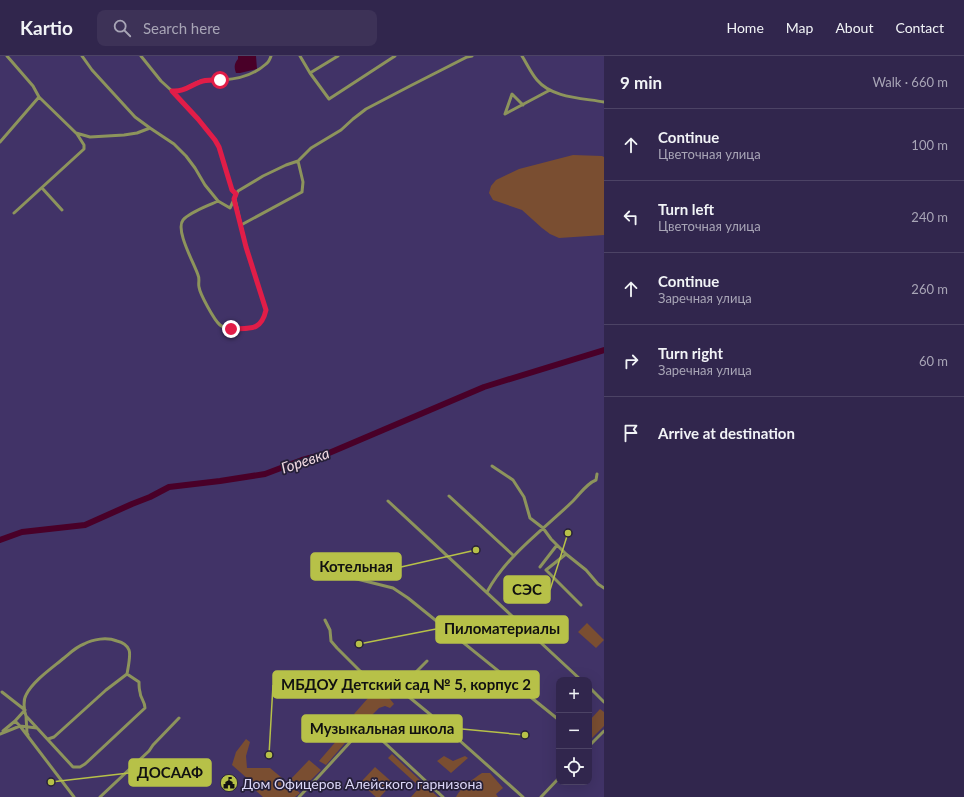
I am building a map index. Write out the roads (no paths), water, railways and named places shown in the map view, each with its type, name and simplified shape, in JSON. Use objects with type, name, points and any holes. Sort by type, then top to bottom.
[{"type":"street","points":[[7,56],[33,86],[39,97],[76,133],[84,145],[84,149],[14,213]]},
{"type":"street","points":[[82,56],[92,70],[136,116],[150,128],[174,144],[186,156],[208,190],[218,201],[230,208],[238,191],[263,176],[298,160],[311,148],[341,130],[352,119],[366,109],[467,57],[472,56]]},
{"type":"street","points":[[141,56],[161,81],[198,119],[219,147],[235,196],[246,247],[266,310],[264,318],[259,325],[253,328],[224,328],[218,323],[199,288],[199,276],[180,229],[183,220],[191,214],[218,201]]},
{"type":"street","points":[[172,91],[177,92],[205,80],[224,80],[241,77],[255,72],[268,63],[271,56]]},
{"type":"street","points":[[300,56],[310,73],[329,99],[395,56]]},
{"type":"street","points":[[310,73],[338,56]]},
{"type":"street","points":[[522,56],[537,80],[550,90],[563,95],[604,102]]},
{"type":"street","points":[[523,105],[512,94],[505,114],[523,105],[550,90]]},
{"type":"street","points":[[0,142],[39,97]]},
{"type":"street","points":[[76,133],[90,136],[124,135],[137,133],[150,128]]},
{"type":"street","points":[[241,225],[302,192],[303,182],[298,160]]},
{"type":"street","points":[[42,188],[62,210]]},
{"type":"street","points":[[492,466],[513,480],[524,497],[530,518],[543,528],[566,554],[586,570],[598,584],[604,588]]},
{"type":"street","points":[[487,592],[493,581],[514,556],[573,501],[591,482],[596,480],[597,474]]},
{"type":"street","points":[[449,496],[514,556]]},
{"type":"street","points":[[388,501],[578,677]]},
{"type":"street","points":[[540,567],[557,545]]},
{"type":"street","points":[[566,554],[546,570],[581,605]]},
{"type":"street","points":[[349,577],[393,588],[408,598],[556,718]]},
{"type":"street","points":[[325,620],[330,630],[331,641],[356,667],[381,688],[390,691],[400,691],[409,697],[523,797]]},
{"type":"street","points":[[31,740],[27,733],[26,716],[24,711],[25,698],[26,694],[36,682],[74,650],[88,642],[112,639],[127,646],[130,653],[127,674],[106,690],[54,737],[48,739]]},
{"type":"street","points":[[400,691],[401,687],[427,661]]},
{"type":"street","points":[[26,716],[73,767],[80,767],[145,708],[144,701],[140,693],[139,682],[127,674]]},
{"type":"street","points":[[592,690],[604,702]]},
{"type":"street","points":[[2,692],[24,711]]},
{"type":"street","points":[[0,734],[24,711]]},
{"type":"street","points":[[100,797],[149,752],[153,745],[179,718]]},
{"type":"street","points":[[14,721],[20,726],[74,797]]},
{"type":"street","points":[[0,734],[20,726],[37,728]]},
{"type":"street","points":[[299,797],[364,728],[369,729],[443,797]]},
{"type":"street","points":[[592,742],[604,731]]},
{"type":"street","points":[[541,797],[556,781]]},
{"type":"waterway","name":"Горевка","points":[[0,540],[22,532],[85,525],[150,497],[169,487],[265,474],[302,460],[329,453],[484,387],[604,350]]},
{"type":"place","name":"СЭС","points":[[568,533]]},
{"type":"place","name":"Котельная","points":[[476,550]]},
{"type":"place","name":"Пиломатериалы","points":[[359,644]]},
{"type":"place","name":"Музыкальная школа","points":[[525,735]]},
{"type":"place","name":"МБДОУ Детский сад № 5, корпус 2","points":[[269,755]]},
{"type":"place","name":"ДОСААФ","points":[[51,782]]},
{"type":"place","name":"Дом Офицеров Алейского гарнизона","points":[[229,783]]}]
